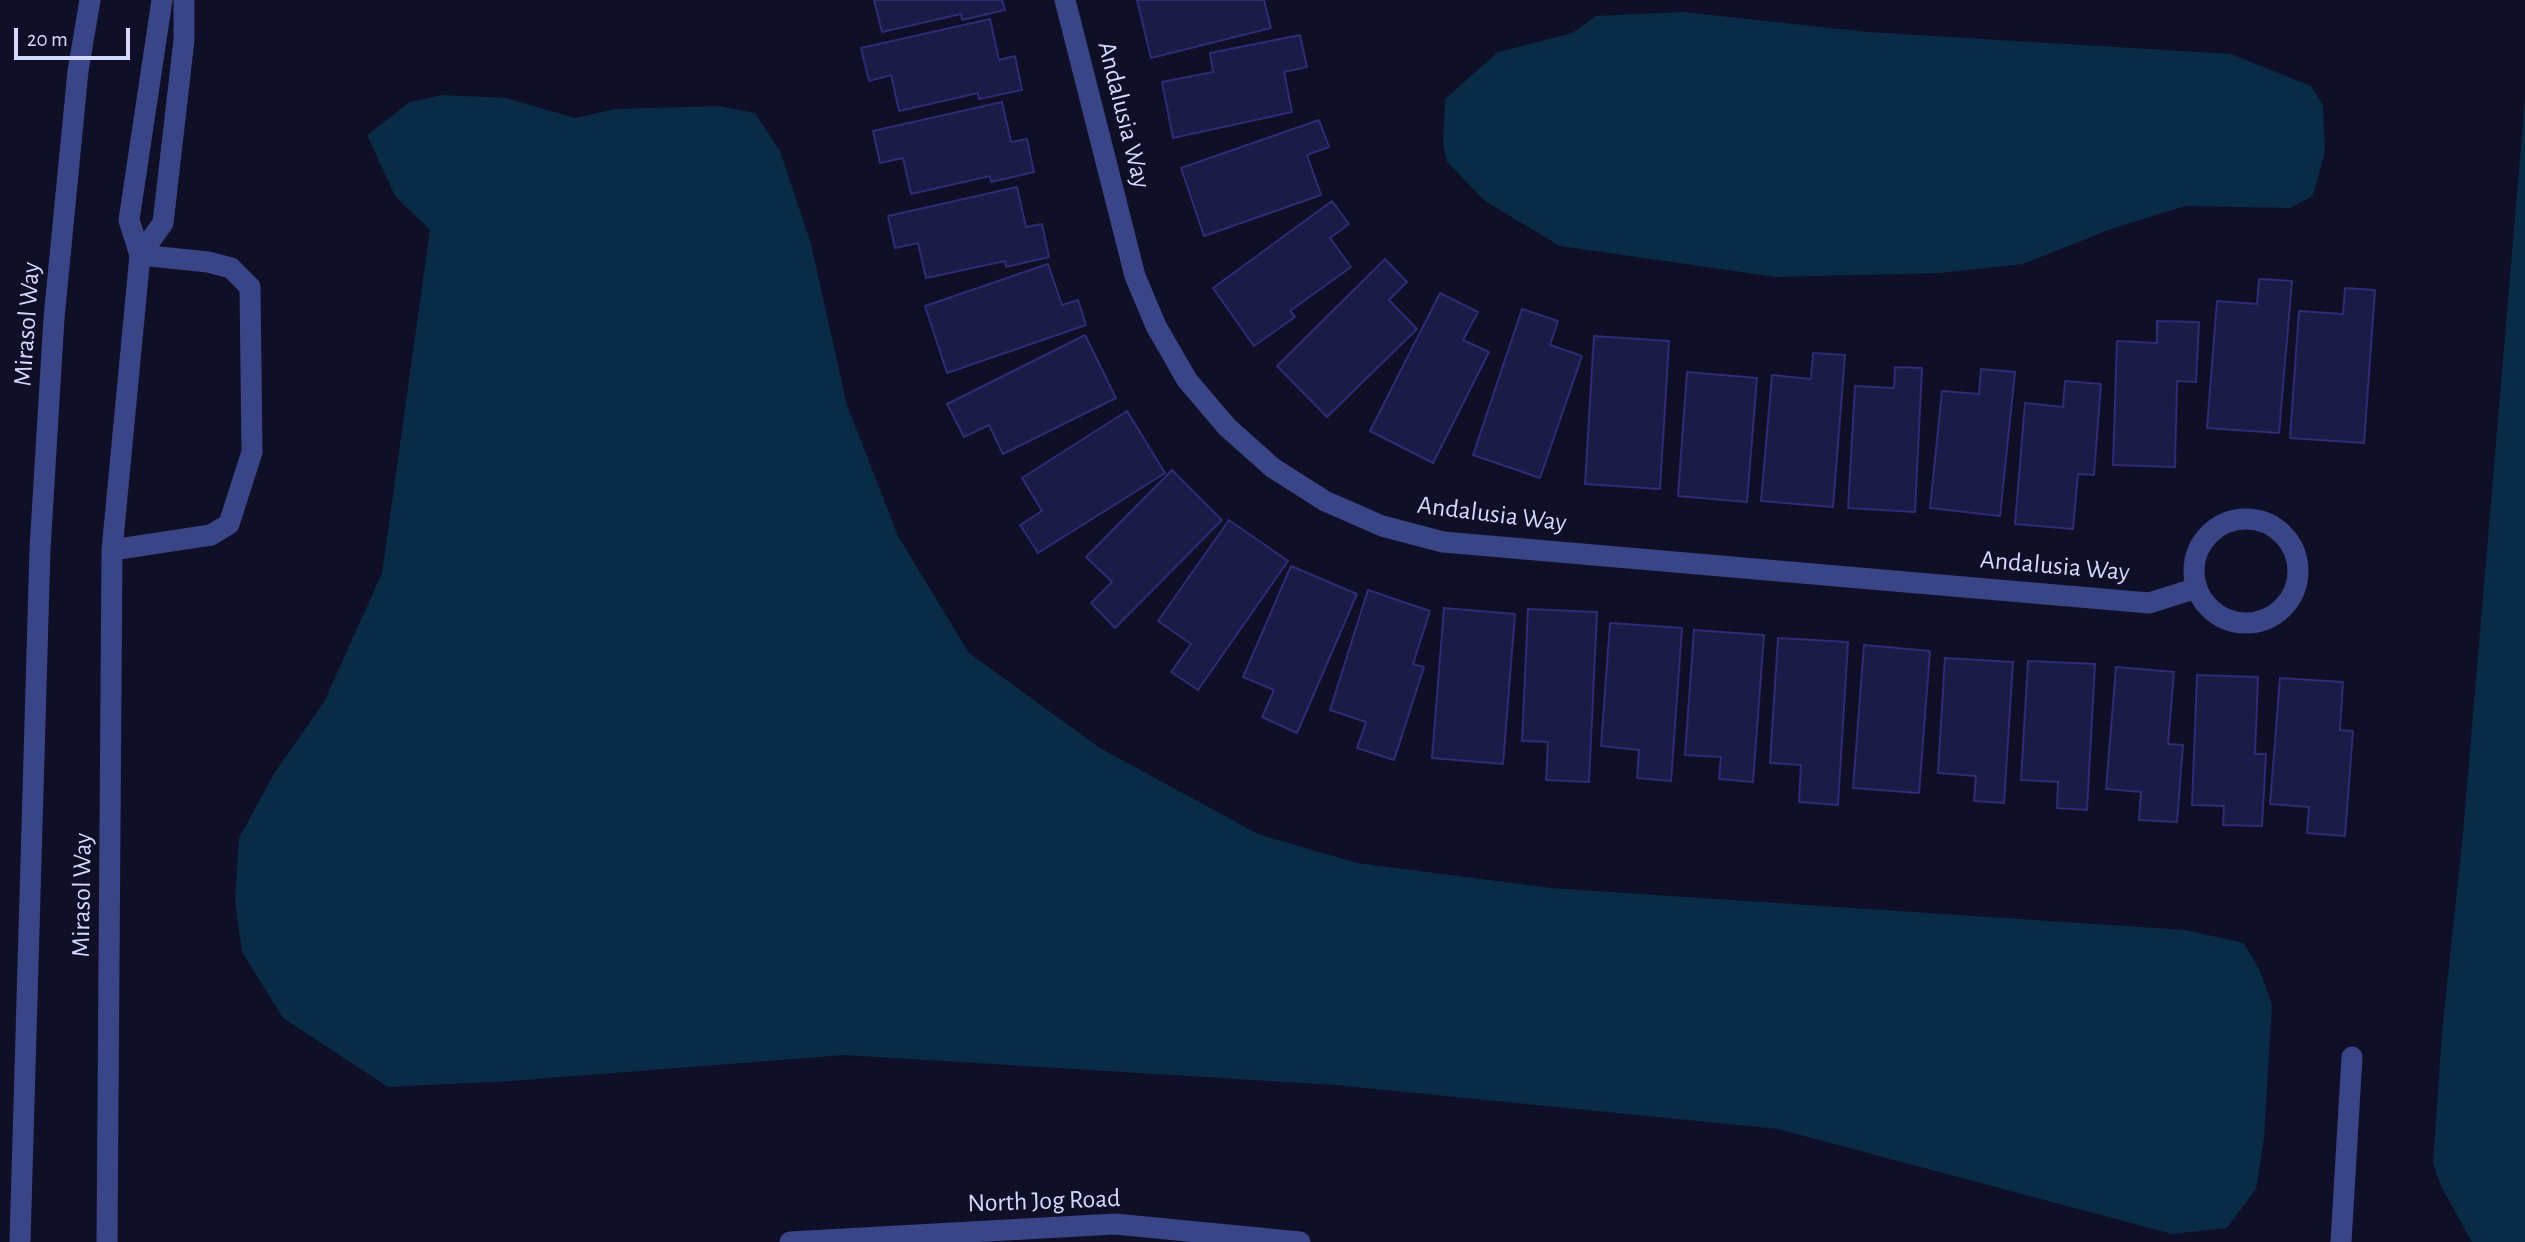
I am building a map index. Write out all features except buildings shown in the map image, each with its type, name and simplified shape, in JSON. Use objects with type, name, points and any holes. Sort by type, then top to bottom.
[{"type":"street","name":"Mirasol Way","points":[[20,1242],[40,549],[54,318],[78,71],[90,0]]},
{"type":"street","name":"Mirasol Way","points":[[107,1242],[113,550],[140,256],[129,220],[162,0]]},
{"type":"street","name":"Mirasol Way","points":[[140,256],[163,223],[184,40],[184,0]]},
{"type":"street","name":"Andalusia Way","points":[[1065,0],[1135,276],[1156,326],[1187,380],[1227,427],[1273,468],[1325,501],[1382,526],[1443,541],[2149,603],[2197,589]]},
{"type":"street","points":[[113,550],[211,535],[229,524],[252,452],[250,287],[231,268],[208,262],[140,256]]},
{"type":"street","points":[[2245,518],[2261,520],[2276,527],[2288,538],[2296,553],[2299,572],[2296,590],[2286,605],[2272,617],[2255,623],[2237,623],[2219,617],[2205,604],[2197,589],[2194,572],[2199,548],[2214,529],[2229,521],[2245,518]]},
{"type":"street","points":[[2341,1242],[2352,1057]]},
{"type":"street","name":"North Jog Road","points":[[790,1242],[1115,1224],[1300,1242]]},
{"type":"water","points":[[1683,12],[1868,32],[2231,54],[2311,86],[2323,105],[2325,151],[2313,196],[2290,208],[2185,206],[2111,229],[2023,264],[1940,273],[1776,277],[1560,246],[1485,201],[1447,162],[1443,144],[1445,99],[1498,52],[1572,33],[1596,16]]},
{"type":"water","points":[[442,95],[506,98],[575,118],[615,109],[719,106],[755,113],[780,151],[811,244],[847,405],[898,536],[969,653],[1100,748],[1258,834],[1357,863],[1551,888],[2185,930],[2244,943],[2260,971],[2272,1004],[2264,1139],[2256,1189],[2227,1228],[2172,1234],[1778,1129],[1335,1085],[845,1055],[511,1081],[388,1087],[283,1018],[242,952],[235,901],[239,838],[275,772],[324,702],[382,573],[430,230],[395,196],[367,135],[410,102]]},
{"type":"water","points":[[2525,99],[2525,1242],[2472,1242],[2442,1188],[2433,1164],[2442,1032],[2463,833]]}]
